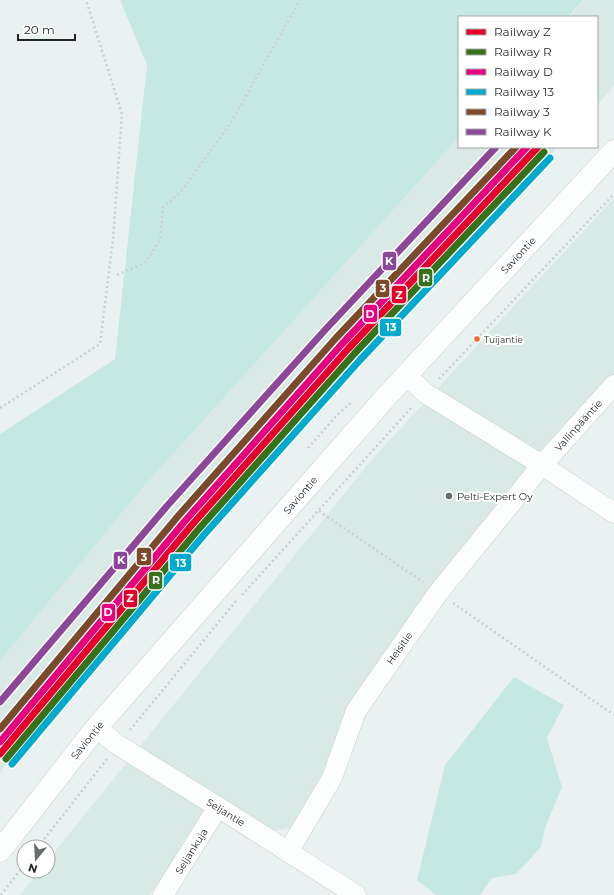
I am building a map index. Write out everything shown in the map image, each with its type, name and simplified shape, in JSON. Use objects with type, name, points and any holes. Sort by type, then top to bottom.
[{"type":"main road","name":"Saviontie","points":[[0,851],[96,728],[332,458],[406,375],[614,151]]},
{"type":"street","points":[[406,375],[425,394],[542,465],[614,513]]},
{"type":"street","name":"Vallinpääntie","points":[[542,465],[614,385]]},
{"type":"street","name":"Heisitie","points":[[288,852],[332,778],[356,712],[438,593],[542,465]]},
{"type":"street","name":"Seljantie","points":[[96,728],[118,745],[356,895]]},
{"type":"street","name":"Seljankuja","points":[[163,895],[218,807]]},
{"type":"path","points":[[0,408],[100,344],[113,240],[122,114],[86,0]]},
{"type":"path","points":[[117,275],[146,262],[160,240],[163,208],[180,193],[230,124],[300,0]]},
{"type":"path","points":[[44,839],[118,745],[239,599],[425,394],[614,194]]},
{"type":"path","points":[[318,511],[614,715]]},
{"type":"path","points":[[1,895],[16,875]]},
{"type":"shaded area","points":[[584,0],[614,0],[614,86],[598,104],[598,16],[570,16]]},
{"type":"shaded area","points":[[458,138],[458,148],[557,148],[200,533],[48,711],[0,773],[0,661],[144,486]]},
{"type":"shaded area","points":[[614,198],[614,381],[521,483],[323,776],[294,827],[274,831],[218,796],[150,895],[20,895],[33,879],[56,879],[56,850],[374,457]]},
{"type":"green space","points":[[120,0],[583,0],[569,16],[458,16],[458,138],[144,486],[0,661],[0,434],[115,359],[147,65]]},
{"type":"green space","points":[[514,677],[564,705],[547,738],[562,787],[545,828],[541,847],[516,874],[492,878],[480,895],[436,895],[417,880],[445,765]]},
{"type":"rail line","name":"K","points":[[0,702],[167,506],[325,330],[495,148]]},
{"type":"rail line","name":"3","points":[[0,729],[179,515],[336,338],[515,148]]},
{"type":"rail line","name":"D","points":[[0,742],[185,521],[342,344],[526,148]]},
{"type":"rail line","name":"Z","points":[[0,754],[191,526],[348,349],[537,148]]},
{"type":"rail line","name":"R","points":[[6,759],[197,531],[354,354],[544,152]]},
{"type":"rail line","name":"13","points":[[12,764],[203,536],[360,360],[550,158]]},
{"type":"place","name":"Tuijantie","points":[[477,339]]},
{"type":"place","name":"Pelti-Expert Oy","points":[[449,496]]}]
